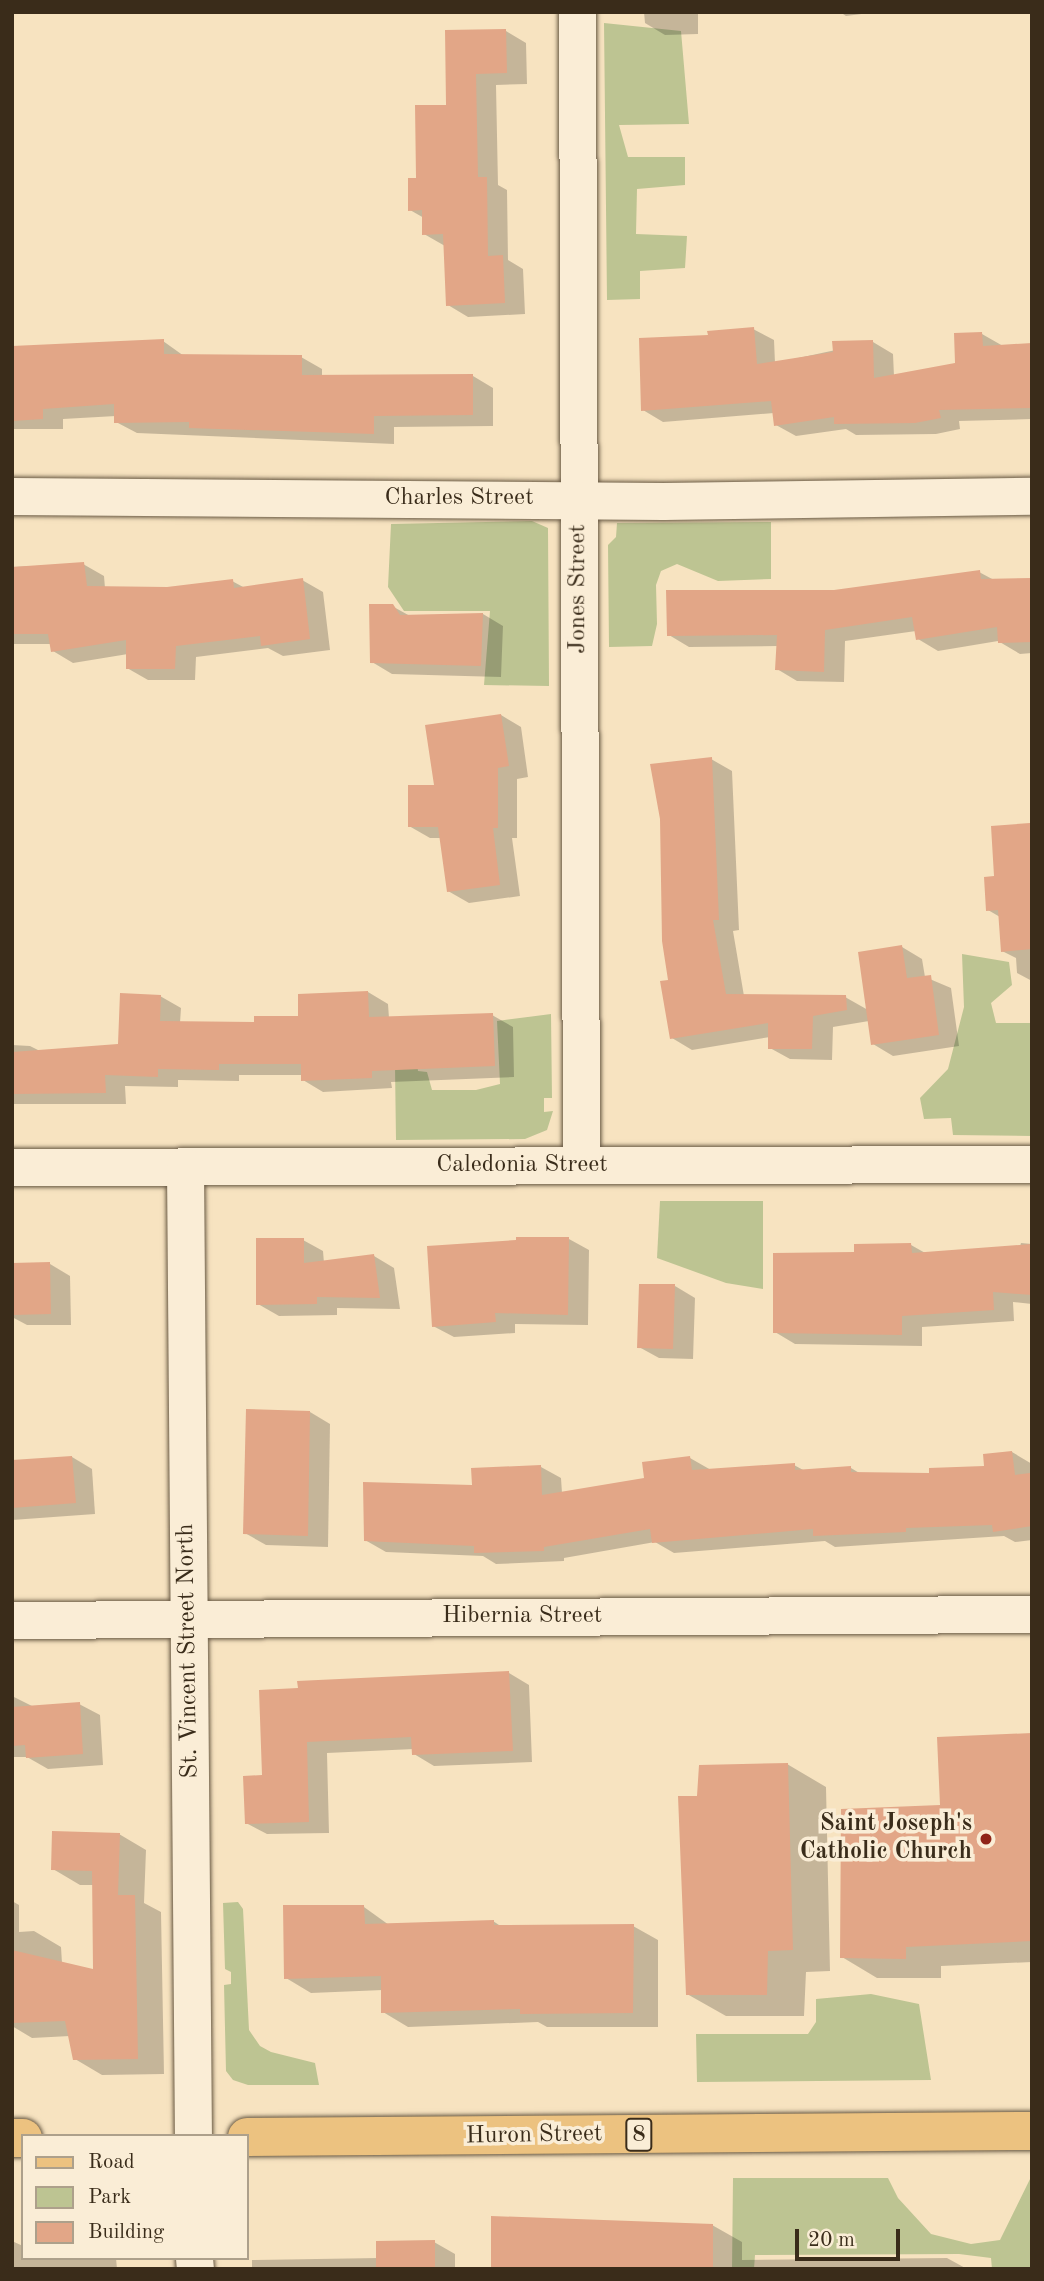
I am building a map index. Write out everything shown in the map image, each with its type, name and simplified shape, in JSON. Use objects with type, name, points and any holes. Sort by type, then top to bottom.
[{"type":"main road","name":"Huron Street","points":[[248,2137],[1032,2131]]},
{"type":"street","name":"Jones Street","points":[[577,12],[581,1165]]},
{"type":"street","name":"Charles Street","points":[[12,496],[578,500],[1032,496]]},
{"type":"street","name":"Caledonia Street","points":[[12,1167],[1032,1164]]},
{"type":"street","name":"St. Vincent Street North","points":[[185,1167],[192,2134]]},
{"type":"street","name":"Hibernia Street","points":[[12,1620],[1032,1614]]},
{"type":"green space","points":[[604,23],[681,31],[689,124],[619,125],[628,157],[685,157],[685,185],[637,189],[636,234],[687,236],[685,268],[640,271],[640,299],[607,300]]},
{"type":"green space","points":[[532,521],[548,528],[549,686],[484,685],[490,611],[404,611],[388,587],[391,524]]},
{"type":"green space","points":[[771,522],[771,579],[718,581],[677,564],[661,571],[656,585],[657,624],[652,646],[609,647],[608,545],[616,537],[617,523]]},
{"type":"green space","points":[[962,954],[1009,962],[1012,985],[991,1003],[996,1023],[1032,1023],[1032,1136],[953,1135],[951,1118],[924,1119],[920,1098],[948,1069],[964,1007]]},
{"type":"green space","points":[[551,1014],[552,1098],[544,1098],[544,1112],[553,1111],[547,1130],[525,1139],[396,1140],[395,1067],[414,1031],[418,1071],[427,1072],[432,1090],[476,1090],[500,1084],[497,1021]]},
{"type":"green space","points":[[660,1201],[763,1201],[763,1289],[726,1283],[657,1258]]},
{"type":"green space","points":[[238,1902],[243,1909],[249,2030],[260,2046],[271,2052],[315,2063],[319,2085],[248,2085],[233,2080],[226,2071],[224,1985],[231,1984],[231,1972],[225,1969],[223,1903]]},
{"type":"green space","points":[[871,1994],[919,2004],[931,2080],[697,2082],[696,2034],[808,2034],[816,2022],[816,1999]]},
{"type":"green space","points":[[1032,2175],[1032,2269],[992,2269],[991,2258],[959,2254],[755,2255],[754,2269],[732,2269],[733,2178],[888,2178],[898,2198],[931,2234],[971,2244],[1000,2240]]},
{"type":"building","points":[[506,29],[507,73],[476,74],[478,177],[487,177],[488,256],[503,255],[505,303],[446,306],[443,234],[422,235],[422,210],[408,211],[408,178],[416,178],[415,105],[446,105],[445,30]]},
{"type":"building","points":[[754,327],[757,364],[833,352],[832,341],[873,340],[874,378],[955,363],[954,333],[982,332],[983,346],[1032,343],[1032,408],[939,410],[941,418],[915,423],[834,424],[834,417],[774,426],[771,401],[641,411],[639,338],[708,335],[707,331]]},
{"type":"building","points":[[164,339],[164,354],[302,355],[302,375],[473,374],[473,415],[374,416],[374,434],[189,428],[189,422],[114,423],[114,404],[43,409],[43,419],[12,421],[12,346]]},
{"type":"building","points":[[84,562],[87,586],[167,587],[233,579],[234,588],[303,578],[310,639],[261,646],[260,636],[176,646],[175,669],[126,669],[126,640],[51,652],[48,634],[12,634],[12,567]]},
{"type":"building","points":[[980,570],[981,579],[1032,578],[1032,642],[998,643],[997,627],[916,640],[912,617],[825,630],[824,672],[775,670],[777,635],[667,636],[666,590],[834,590]]},
{"type":"building","points":[[369,604],[393,604],[400,615],[483,613],[481,666],[370,663]]},
{"type":"building","points":[[501,714],[509,766],[498,768],[498,828],[493,828],[500,885],[447,892],[438,827],[408,827],[408,785],[434,785],[425,725]]},
{"type":"building","points":[[712,757],[719,920],[713,920],[726,994],[846,995],[847,1010],[813,1016],[812,1049],[768,1049],[768,1023],[670,1039],[660,981],[668,980],[662,941],[660,819],[650,764]]},
{"type":"building","points":[[1030,823],[1032,949],[1001,952],[998,910],[986,911],[984,877],[994,876],[991,826]]},
{"type":"building","points":[[902,945],[907,978],[931,975],[939,1035],[871,1045],[858,952]]},
{"type":"building","points":[[368,991],[369,1017],[493,1013],[495,1066],[372,1071],[372,1078],[301,1081],[301,1064],[219,1064],[219,1070],[158,1069],[158,1077],[105,1075],[106,1093],[12,1094],[12,1052],[118,1044],[120,993],[161,995],[160,1021],[254,1022],[254,1016],[298,1016],[298,994]]},
{"type":"building","points":[[516,1237],[569,1237],[568,1315],[495,1313],[496,1322],[432,1327],[427,1246],[516,1240]]},
{"type":"building","points":[[256,1238],[304,1238],[304,1263],[374,1254],[380,1298],[317,1297],[317,1304],[256,1305]]},
{"type":"building","points":[[911,1243],[912,1253],[1032,1244],[1032,1295],[993,1292],[994,1310],[902,1316],[902,1335],[773,1333],[773,1253],[854,1252],[854,1244]]},
{"type":"building","points":[[50,1262],[51,1314],[12,1315],[12,1263]]},
{"type":"building","points":[[639,1284],[675,1284],[673,1349],[637,1348]]},
{"type":"building","points":[[246,1409],[310,1411],[308,1536],[243,1534]]},
{"type":"building","points":[[1012,1451],[1015,1475],[1030,1473],[1032,1526],[993,1532],[992,1525],[906,1528],[906,1532],[813,1536],[813,1529],[652,1543],[650,1529],[544,1547],[544,1551],[474,1553],[474,1546],[364,1541],[363,1482],[472,1485],[471,1468],[541,1465],[542,1495],[644,1478],[642,1462],[690,1456],[692,1470],[795,1463],[795,1470],[851,1466],[851,1472],[929,1473],[929,1468],[984,1466],[983,1454]]},
{"type":"building","points":[[72,1456],[76,1503],[12,1508],[12,1460]]},
{"type":"building","points":[[509,1671],[513,1751],[412,1755],[411,1737],[307,1742],[309,1822],[245,1824],[243,1776],[262,1775],[259,1690],[298,1688],[297,1681]]},
{"type":"building","points":[[80,1702],[83,1754],[26,1758],[25,1745],[12,1746],[12,1707]]},
{"type":"building","points":[[1032,1733],[1032,1941],[906,1947],[906,1959],[840,1958],[841,1809],[940,1805],[937,1737]]},
{"type":"building","points":[[788,1763],[793,1950],[768,1951],[767,1995],[686,1995],[678,1796],[697,1796],[699,1765]]},
{"type":"building","points":[[52,1831],[120,1833],[118,1895],[135,1895],[138,2059],[73,2060],[65,2021],[12,2023],[12,1950],[93,1969],[92,1871],[51,1870]]},
{"type":"building","points":[[283,1905],[364,1905],[365,1924],[494,1920],[494,1925],[634,1924],[633,2013],[520,2014],[520,2009],[381,2013],[381,1976],[284,1979]]},
{"type":"building","points":[[491,2216],[713,2224],[713,2269],[491,2269]]},
{"type":"building","points":[[435,2240],[435,2269],[376,2269],[376,2241]]},
{"type":"place","name":"Saint Joseph's Catholic Church","points":[[986,1839]]}]
